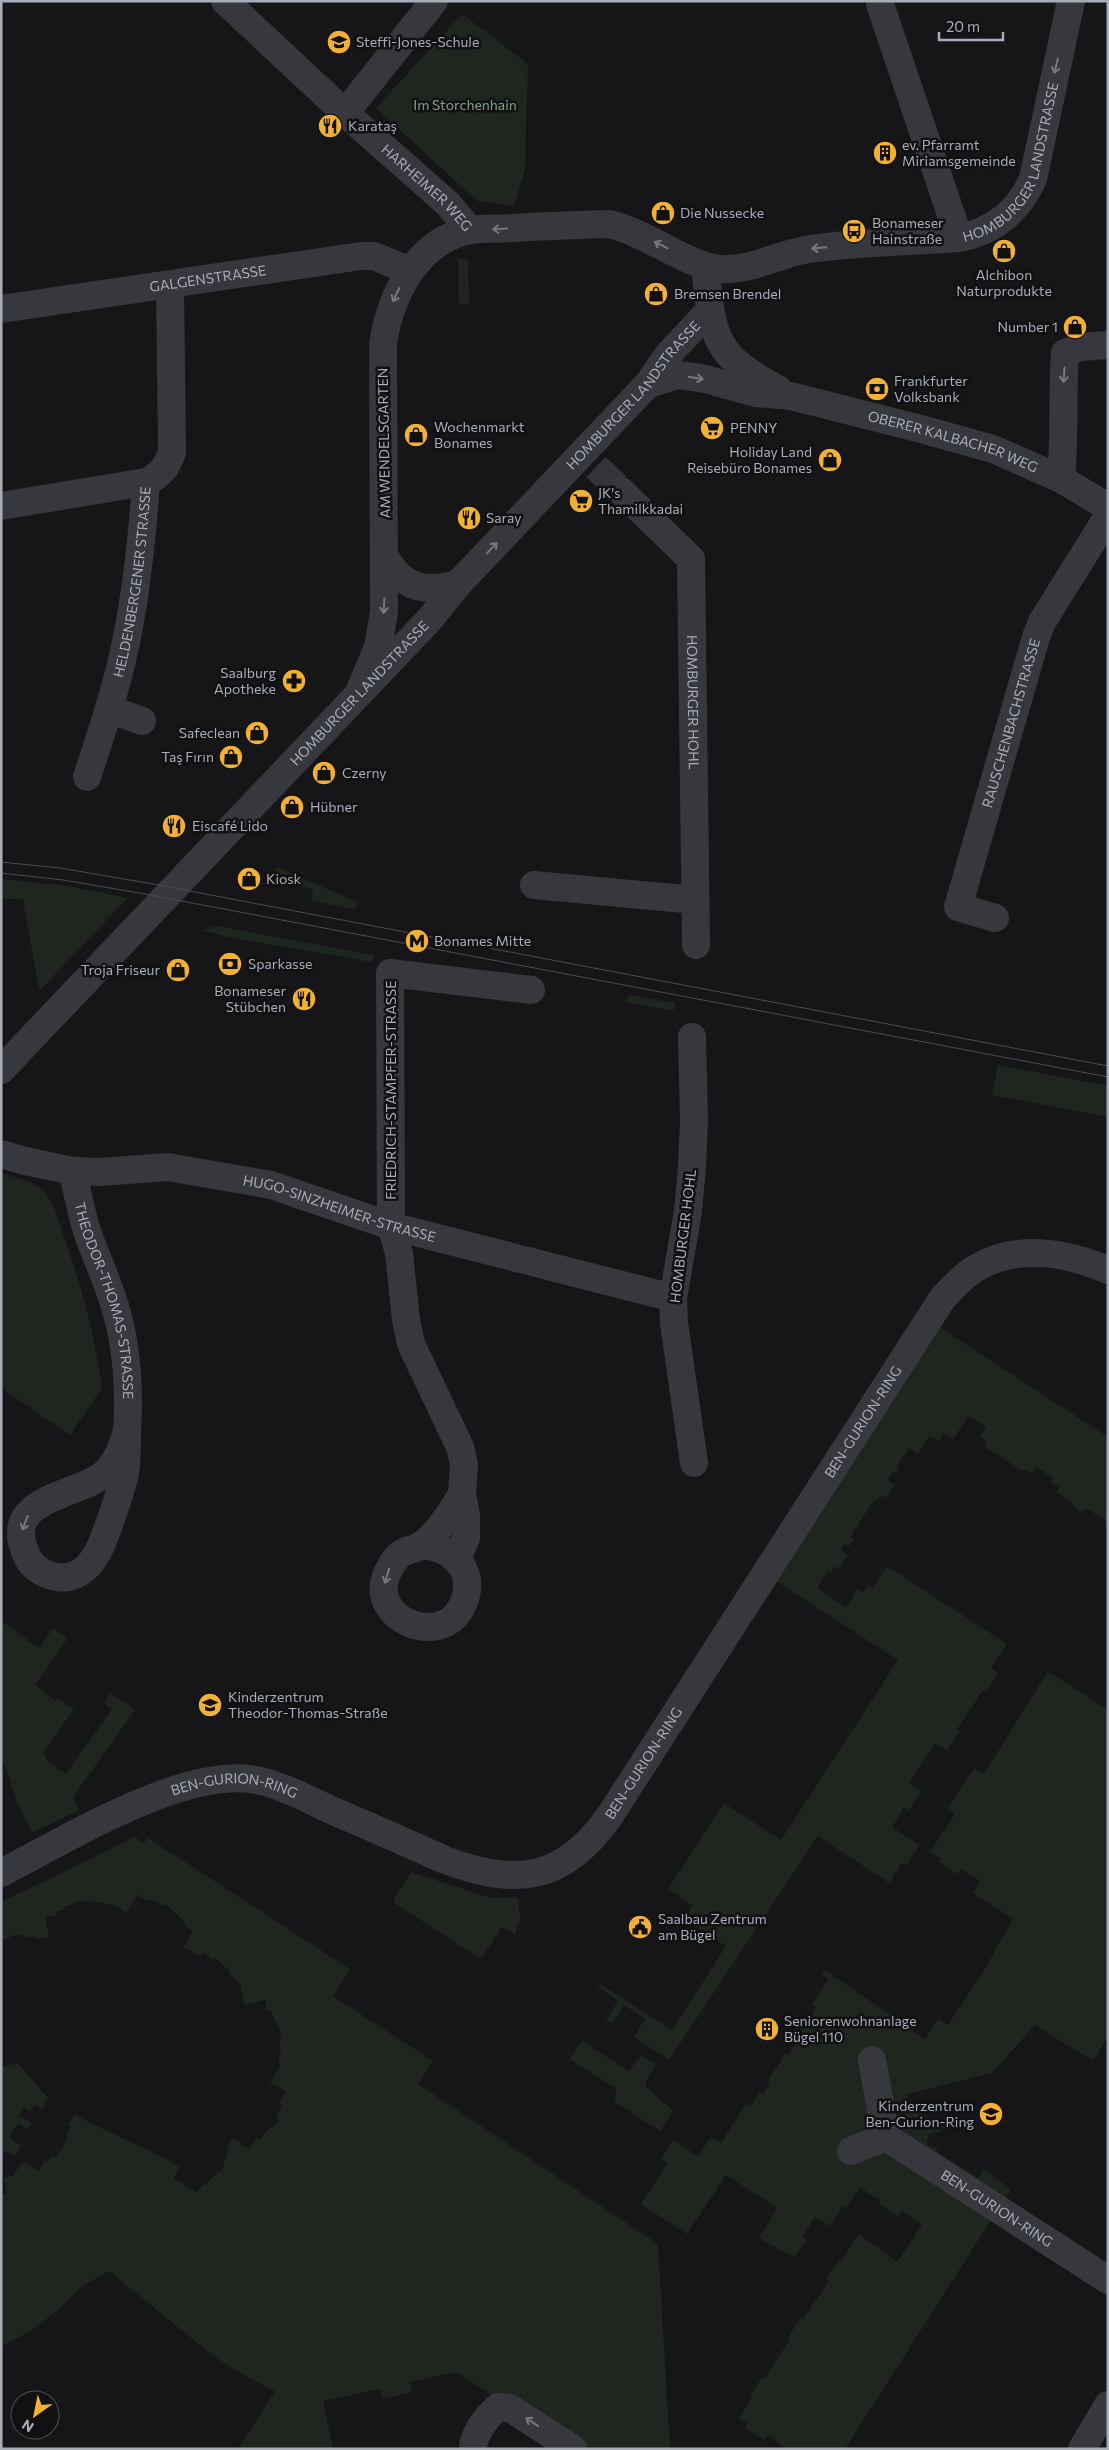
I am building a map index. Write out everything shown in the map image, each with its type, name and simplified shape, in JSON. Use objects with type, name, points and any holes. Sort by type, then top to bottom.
[{"type":"street","name":"HARHEIMER WEG","points":[[225,1],[345,113],[448,204],[470,230],[609,224],[626,228],[705,266]]},
{"type":"street","points":[[345,113],[434,1]]},
{"type":"street","name":"HOMBURGER LANDSTRASSE","points":[[705,266],[722,269],[741,267],[810,249],[959,238],[975,235],[994,225],[1012,212],[1025,197],[1033,179],[1070,1]]},
{"type":"street","points":[[880,4],[959,238]]},
{"type":"street","name":"AM WENDELSGARTEN","points":[[360,690],[378,647],[384,612],[383,344],[386,321],[392,302],[410,271],[427,253],[448,238],[470,230]]},
{"type":"street","name":"GALGENSTRASSE","points":[[1,309],[361,256],[374,256],[410,271]]},
{"type":"street","name":"OBERER KALBACHER WEG","points":[[705,266],[713,326],[725,352],[753,376],[791,396]]},
{"type":"street","name":"HELDENBERGENER STRASSE","points":[[87,777],[109,709],[132,612],[139,564],[146,482],[158,477],[168,465],[172,452],[170,285]]},
{"type":"street","name":"HOMBURGER LANDSTRASSE","points":[[1,1070],[176,889],[360,690],[430,619],[459,583],[589,461],[667,356],[710,310]]},
{"type":"street","points":[[1061,479],[1065,439],[1063,388],[1065,353],[1080,347],[1108,345]]},
{"type":"street","name":"OBERER KALBACHER WEG","points":[[648,384],[678,375],[701,378],[756,393],[791,396],[993,449],[1061,479],[1108,507]]},
{"type":"street","points":[[1,506],[146,482]]},
{"type":"street","name":"HOMBURGER HOHL","points":[[620,491],[691,559],[696,945]]},
{"type":"street","name":"RAUSCHENBACHSTRASSE","points":[[995,918],[958,907],[1036,637],[1042,622],[1108,516]]},
{"type":"street","points":[[385,557],[393,570],[417,586],[442,589],[459,583]]},
{"type":"street","points":[[109,709],[142,721]]},
{"type":"street","points":[[534,885],[695,900]]},
{"type":"street","name":"FRIEDRICH-STAMPFER-STRASSE","points":[[457,1559],[466,1538],[466,1516],[462,1494],[464,1464],[460,1447],[411,1344],[406,1320],[399,1253],[391,1226],[390,973],[532,990]]},
{"type":"street","name":"HOMBURGER HOHL","points":[[692,1037],[694,1121],[692,1167],[688,1211],[673,1298],[675,1331],[694,1463]]},
{"type":"street","name":"HUGO-SINZHEIMER-STRASSE","points":[[1,1154],[73,1171],[101,1172],[168,1167],[271,1185],[391,1226],[673,1298]]},
{"type":"street","name":"THEODOR-THOMAS-STRASSE","points":[[73,1171],[85,1224],[112,1295],[123,1342],[129,1389],[128,1430],[125,1473],[105,1535],[94,1562],[82,1572],[67,1577],[54,1577],[34,1567],[26,1558],[21,1543],[22,1527],[29,1513],[41,1502],[94,1482],[106,1472],[123,1447],[128,1430]]},
{"type":"street","name":"BEN-GURION-RING","points":[[1,1872],[158,1796],[208,1781],[234,1778],[260,1781],[287,1790],[470,1870],[498,1876],[525,1875],[553,1868],[575,1856],[593,1839],[609,1817],[942,1298],[974,1269],[996,1260],[1021,1254],[1050,1254],[1082,1259],[1108,1270]]},
{"type":"street","points":[[61,1493],[76,1494],[97,1507],[103,1519],[105,1535]]},
{"type":"street","points":[[422,1546],[445,1519],[462,1494]]},
{"type":"street","points":[[422,1546],[436,1547],[457,1559],[464,1570],[468,1585],[466,1599],[458,1613],[446,1623],[430,1628],[415,1627],[402,1621],[388,1604],[385,1594],[385,1578],[392,1563],[403,1552],[422,1546]]},
{"type":"street","points":[[851,2151],[886,2137],[872,2060]]},
{"type":"street","name":"BEN-GURION-RING","points":[[886,2137],[1108,2280]]},
{"type":"street","points":[[1082,2449],[1108,2405]]},
{"type":"street","points":[[473,2449],[473,2442],[489,2414],[498,2407],[510,2408],[573,2449]]},
{"type":"green space","name":"Im Storchenhain","points":[[462,14],[528,64],[525,169],[514,206],[477,201],[376,108]]},
{"type":"green space","points":[[458,259],[468,259],[469,304],[459,304]]},
{"type":"green space","points":[[277,867],[357,902],[355,909],[311,901],[313,889],[274,881]]},
{"type":"green space","points":[[1,879],[68,886],[128,898],[39,991],[23,899],[1,899]]},
{"type":"green space","points":[[217,926],[374,955],[372,962],[228,937],[202,930]]},
{"type":"green space","points":[[628,995],[675,1003],[673,1011],[627,1002]]},
{"type":"green space","points":[[998,1065],[1108,1086],[1108,1117],[992,1095]]},
{"type":"green space","points":[[1,1173],[36,1185],[45,1193],[53,1205],[77,1276],[87,1313],[96,1350],[102,1388],[70,1435],[1,1388]]},
{"type":"green space","points":[[927,1319],[1108,1437],[1108,1522],[1086,1508],[1083,1513],[1073,1506],[1074,1504],[1056,1492],[1059,1487],[1051,1482],[1053,1478],[1037,1467],[1032,1474],[1024,1469],[1022,1471],[984,1446],[987,1441],[980,1436],[986,1427],[969,1416],[953,1439],[944,1433],[939,1441],[930,1436],[918,1454],[909,1448],[897,1466],[899,1467],[895,1473],[893,1472],[887,1480],[895,1485],[886,1498],[881,1495],[876,1501],[874,1500],[851,1536],[854,1539],[850,1546],[844,1543],[840,1550],[848,1555],[839,1569],[835,1566],[831,1573],[828,1571],[817,1588],[846,1607],[858,1589],[863,1593],[868,1585],[873,1588],[887,1566],[1007,1644],[991,1668],[998,1673],[986,1692],[983,1690],[957,1729],[960,1731],[947,1750],[935,1743],[909,1783],[922,1791],[909,1810],[904,1807],[892,1827],[920,1845],[906,1865],[902,1863],[889,1883],[818,1836],[669,2060],[634,2037],[645,2019],[624,2005],[612,2024],[606,2020],[618,2001],[598,1987],[600,1984],[672,2030],[726,1946],[684,1919],[693,1906],[668,1889],[724,1803],[781,1840],[898,1660],[765,1574]]},
{"type":"green space","points":[[1,1621],[39,1648],[53,1628],[68,1638],[35,1685],[56,1701],[58,1699],[74,1709],[43,1753],[46,1756],[45,1759],[66,1774],[112,1709],[104,1703],[111,1693],[135,1710],[73,1797],[79,1810],[32,1833],[17,1803],[6,1767],[1,1761]]},
{"type":"green space","points":[[1048,1671],[1108,1710],[1108,2037],[1093,2061],[1035,2025],[992,2073],[907,2094],[909,2105],[943,2127],[939,2133],[936,2131],[928,2135],[927,2142],[929,2146],[938,2148],[936,2151],[978,2178],[984,2169],[1011,2189],[845,2449],[786,2449],[768,2435],[764,2440],[745,2428],[747,2423],[739,2418],[752,2398],[750,2396],[762,2377],[765,2378],[790,2339],[788,2337],[801,2318],[803,2319],[829,2281],[826,2279],[859,2234],[897,2262],[922,2225],[902,2211],[898,2217],[879,2204],[880,2201],[860,2187],[846,2208],[843,2206],[830,2226],[815,2217],[803,2236],[807,2239],[794,2257],[759,2238],[777,2208],[726,2175],[687,2234],[641,2204],[667,2164],[661,2159],[673,2140],[698,2156],[711,2137],[721,2143],[746,2103],[751,2106],[760,2092],[763,2094],[770,2082],[768,2080],[786,2053],[788,2055],[796,2043],[794,2041],[802,2027],[805,2029],[809,2024],[806,2022],[816,2007],[812,2004],[828,1980],[822,1975],[825,1970],[925,2039],[938,2019],[948,2025],[986,1967],[1013,1919],[973,1893],[980,1881],[961,1869],[957,1874],[939,1862],[941,1859],[930,1852],[955,1814],[948,1808],[974,1768],[984,1774]]},
{"type":"green space","points":[[135,1837],[144,1843],[148,1838],[350,1969],[333,1996],[433,2061],[418,2084],[658,2244],[670,2449],[573,2449],[456,2372],[410,2382],[412,2392],[382,2399],[380,2389],[323,2401],[333,2449],[238,2449],[275,2391],[240,2373],[212,2355],[109,2271],[82,2286],[61,2307],[35,2328],[1,2347],[1,2194],[7,2193],[4,2178],[13,2176],[23,2161],[38,2171],[45,2160],[48,2162],[52,2156],[55,2157],[66,2144],[64,2142],[68,2136],[66,2134],[71,2127],[68,2125],[74,2115],[166,2159],[180,2168],[173,2178],[197,2193],[203,2184],[206,2185],[218,2171],[221,2172],[229,2150],[227,2148],[233,2138],[249,2149],[256,2138],[259,2140],[279,2120],[276,2119],[282,2105],[279,2103],[286,2092],[270,2082],[280,2067],[278,2058],[281,2057],[279,2037],[282,2036],[271,2010],[267,2011],[265,2000],[245,2005],[240,1984],[229,1974],[230,1971],[215,1958],[213,1960],[203,1953],[201,1956],[183,1947],[193,1932],[165,1904],[164,1906],[150,1899],[148,1901],[138,1895],[126,1913],[112,1903],[103,1905],[102,1902],[95,1903],[94,1901],[74,1902],[74,1904],[63,1907],[63,1910],[56,1912],[57,1915],[45,1917],[49,1937],[37,1939],[36,1936],[27,1938],[26,1935],[10,1936],[10,1938],[2,1940],[1,1943],[1,1902]]},
{"type":"green space","points":[[411,1872],[487,1897],[518,1898],[520,1920],[515,1935],[502,1927],[481,1959],[394,1903],[394,1899]]},
{"type":"green space","points":[[582,2041],[629,2071],[641,2055],[656,2064],[646,2082],[646,2087],[673,2111],[660,2131],[615,2102],[616,2089],[570,2059]]},
{"type":"green space","points":[[18,2063],[48,2098],[42,2109],[35,2105],[30,2112],[24,2108],[19,2115],[32,2123],[28,2130],[18,2123],[9,2137],[21,2146],[15,2156],[8,2151],[1,2153],[1,2067]]},
{"type":"tunnel","points":[[596,467],[621,491]]},
{"type":"tram line","points":[[1,862],[60,868],[153,884],[1108,1066]]},
{"type":"tram line","points":[[1,873],[63,880],[145,894],[1108,1077]]},
{"type":"place","name":"Steffi-Jones-Schule","points":[[339,42]]},
{"type":"place","name":"Karataş","points":[[330,126]]},
{"type":"place","name":"ev. Pfarramt Miriamsgemeinde","points":[[885,153]]},
{"type":"place","name":"Die Nussecke","points":[[663,213]]},
{"type":"place","name":"Bonameser Hainstraße","points":[[854,231]]},
{"type":"place","name":"Alchibon Naturprodukte","points":[[1004,251]]},
{"type":"place","name":"Bremsen Brendel","points":[[656,294]]},
{"type":"place","name":"Number 1","points":[[1075,327]]},
{"type":"place","name":"Frankfurter Volksbank","points":[[877,389]]},
{"type":"place","name":"PENNY","points":[[712,428]]},
{"type":"place","name":"Wochenmarkt Bonames","points":[[416,435]]},
{"type":"place","name":"Holiday Land Reisebüro Bonames","points":[[830,460]]},
{"type":"place","name":"JK's Thamilkkadai","points":[[581,501]]},
{"type":"place","name":"Saray","points":[[469,518]]},
{"type":"place","name":"Saalburg Apotheke","points":[[294,681]]},
{"type":"place","name":"Safeclean","points":[[257,733]]},
{"type":"place","name":"Taş Fırın","points":[[231,757]]},
{"type":"place","name":"Czerny","points":[[324,773]]},
{"type":"place","name":"Hübner","points":[[292,807]]},
{"type":"place","name":"Eiscafé Lido","points":[[174,826]]},
{"type":"place","name":"Kiosk","points":[[249,879]]},
{"type":"place","name":"Bonames Mitte","points":[[417,941]]},
{"type":"place","name":"Sparkasse","points":[[230,964]]},
{"type":"place","name":"Troja Friseur","points":[[178,970]]},
{"type":"place","name":"Bonameser Stübchen","points":[[304,999]]},
{"type":"place","name":"Kinderzentrum Theodor-Thomas-Straße","points":[[210,1705]]},
{"type":"place","name":"Saalbau Zentrum am Bügel","points":[[640,1927]]},
{"type":"place","name":"Seniorenwohnanlage Bügel 110","points":[[767,2029]]},
{"type":"place","name":"Kinderzentrum Ben-Gurion-Ring","points":[[991,2114]]}]
